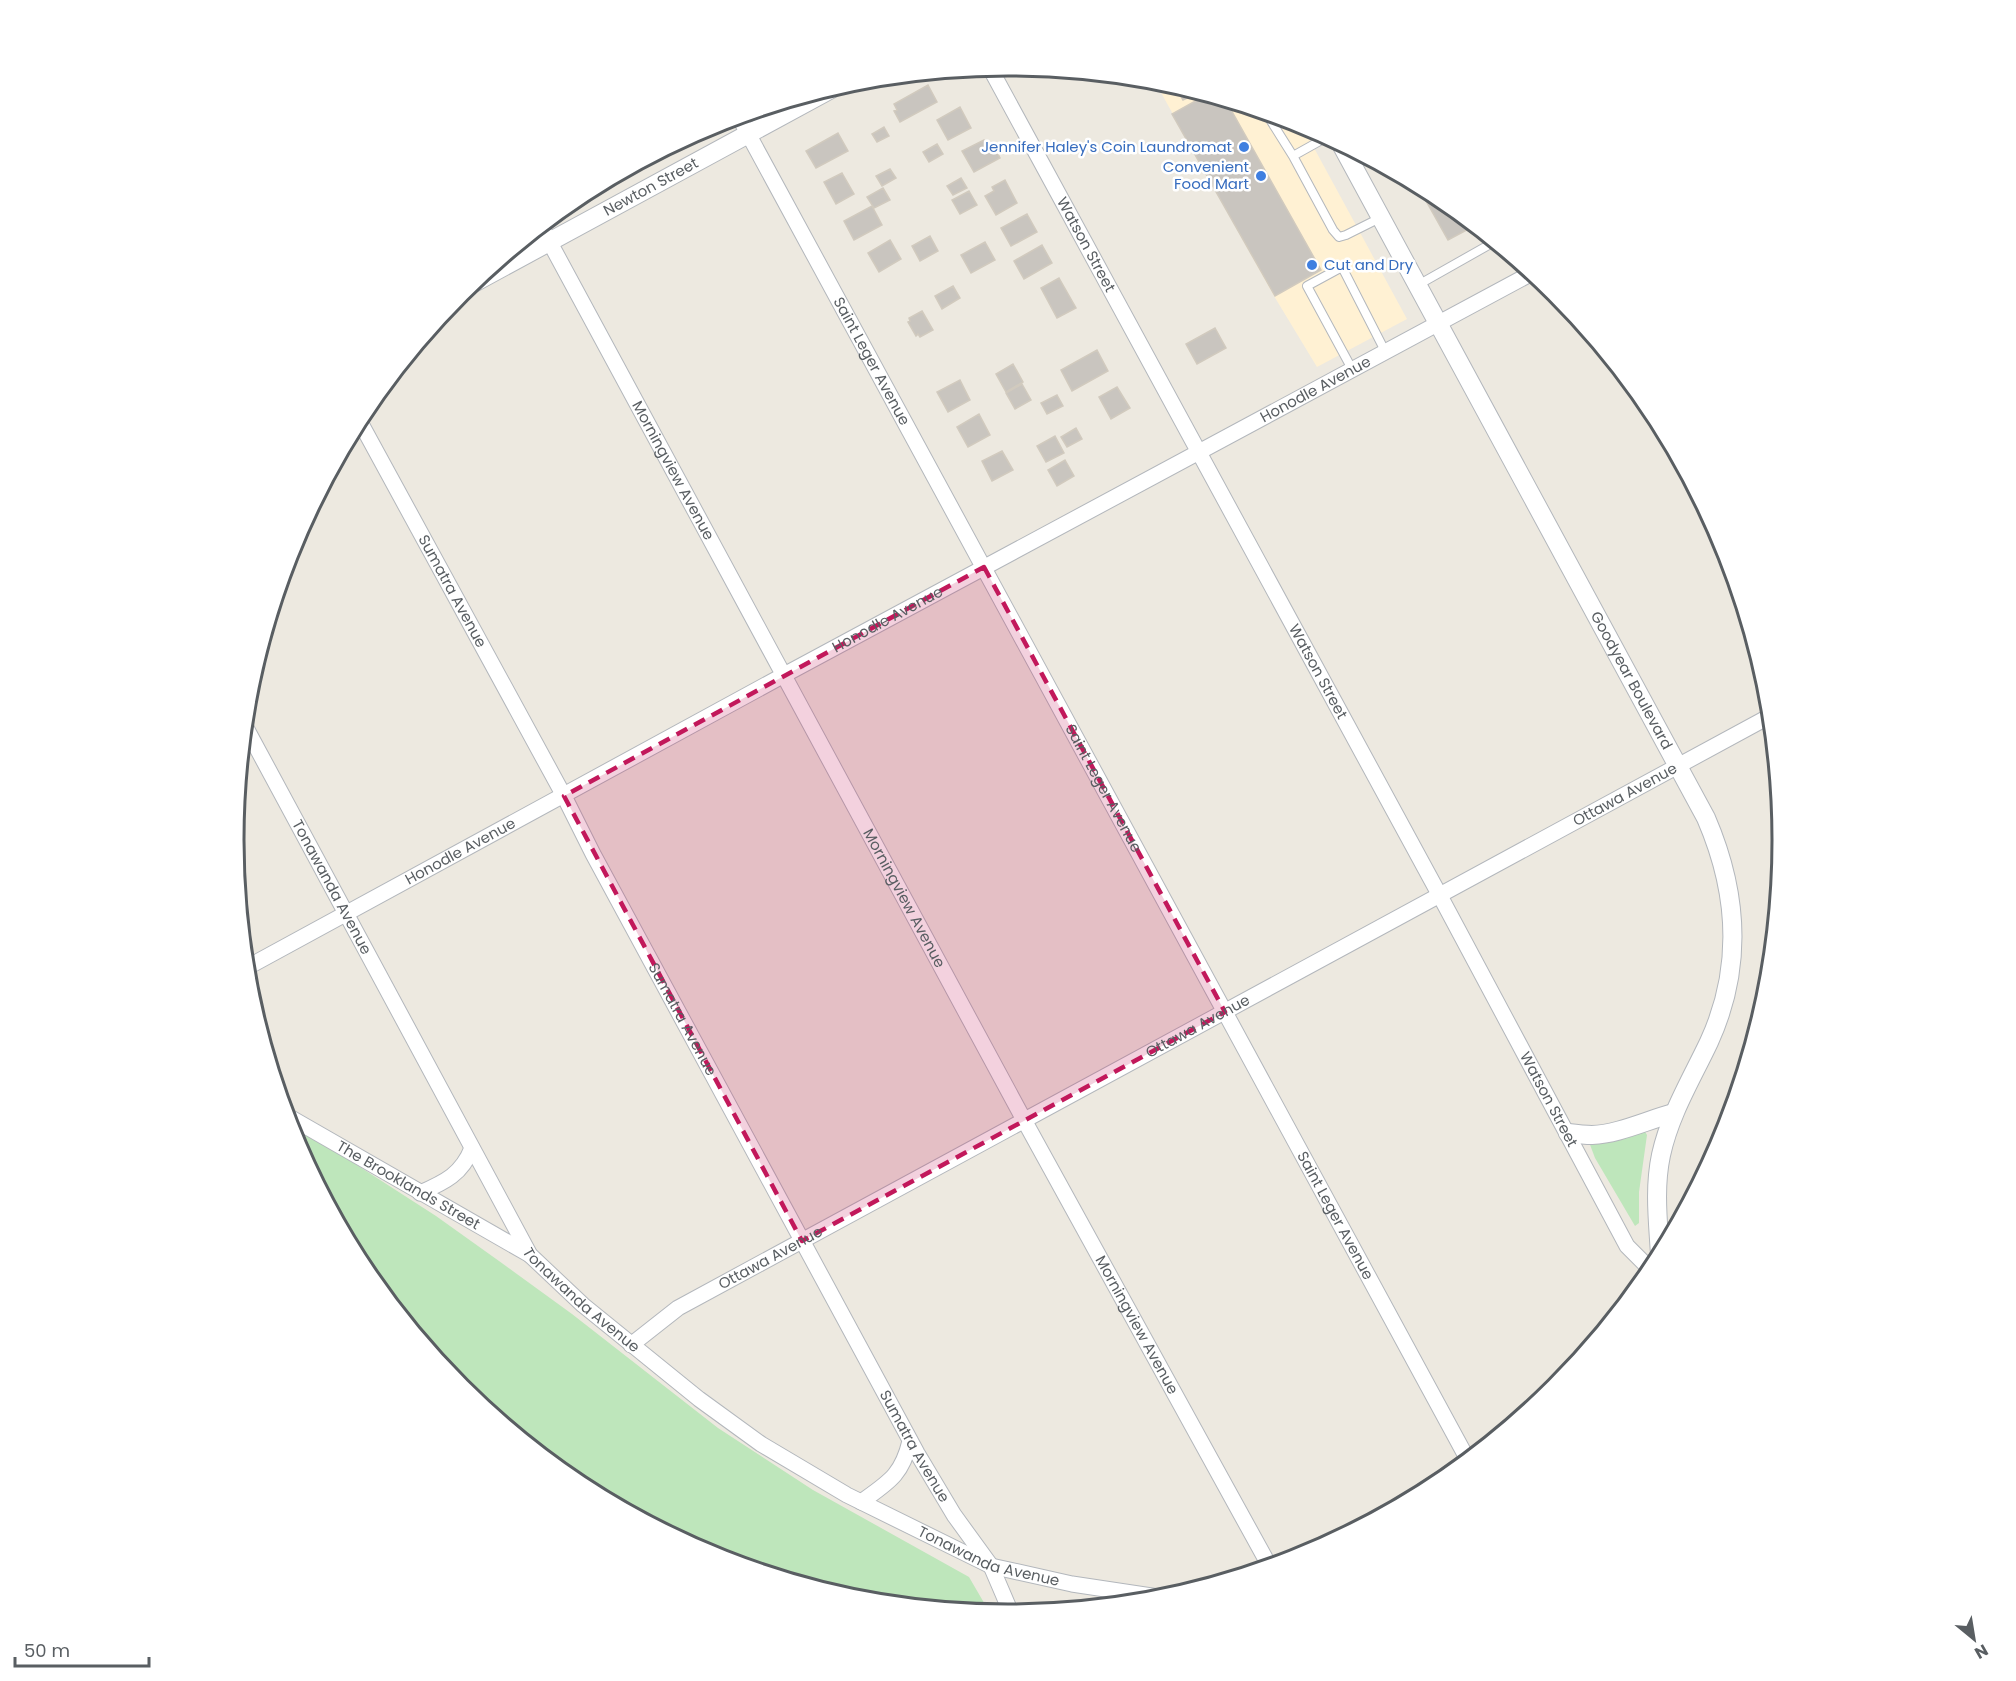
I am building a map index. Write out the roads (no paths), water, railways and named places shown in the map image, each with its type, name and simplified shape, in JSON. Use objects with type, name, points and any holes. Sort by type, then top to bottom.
[{"type":"street","name":"Watson Street","points":[[995,77],[1628,1246],[1644,1263]]},
{"type":"street","name":"Newton Street","points":[[530,245],[546,234],[749,134],[801,106]]},
{"type":"street","name":"Saint Leger Avenue","points":[[743,124],[1464,1453]]},
{"type":"street","name":"Goodyear Boulevard","points":[[1347,156],[1706,818],[1725,871],[1732,915],[1733,946],[1728,981],[1715,1028],[1674,1113],[1661,1155],[1656,1190],[1659,1239]]},
{"type":"street","name":"Morningview Avenue","points":[[546,234],[1024,1120],[1266,1559]]},
{"type":"street","name":"Honodle Avenue","points":[[255,963],[784,675],[1524,278]]},
{"type":"street","name":"Sumatra Avenue","points":[[364,430],[564,796],[593,854],[910,1441],[954,1515],[991,1566],[1007,1604]]},
{"type":"street","name":"Ottawa Avenue","points":[[631,1345],[678,1308],[1762,720]]},
{"type":"street","name":"Tonawanda Avenue","points":[[251,738],[530,1255],[583,1305],[699,1399],[801,1470],[991,1566],[1072,1584],[1136,1593]]},
{"type":"street","points":[[1568,1133],[1592,1135],[1618,1131],[1674,1113]]},
{"type":"street","name":"The Brooklands Street","points":[[298,1122],[530,1255]]},
{"type":"street","points":[[420,1193],[461,1168],[472,1148]]},
{"type":"street","points":[[861,1502],[894,1477],[905,1459],[910,1441]]},
{"type":"lane","points":[[1274,126],[1339,237],[1380,218]]},
{"type":"lane","points":[[1293,156],[1317,142]]},
{"type":"lane","points":[[1418,285],[1487,246]]},
{"type":"lane","points":[[1352,369],[1307,286],[1342,267],[1385,351]]},
{"type":"place","name":"Jennifer Haley's Coin Laundromat","points":[[1244,147]]},
{"type":"place","name":"Convenient Food Mart","points":[[1261,176]]},
{"type":"place","name":"Cut and Dry","points":[[1312,265]]}]
